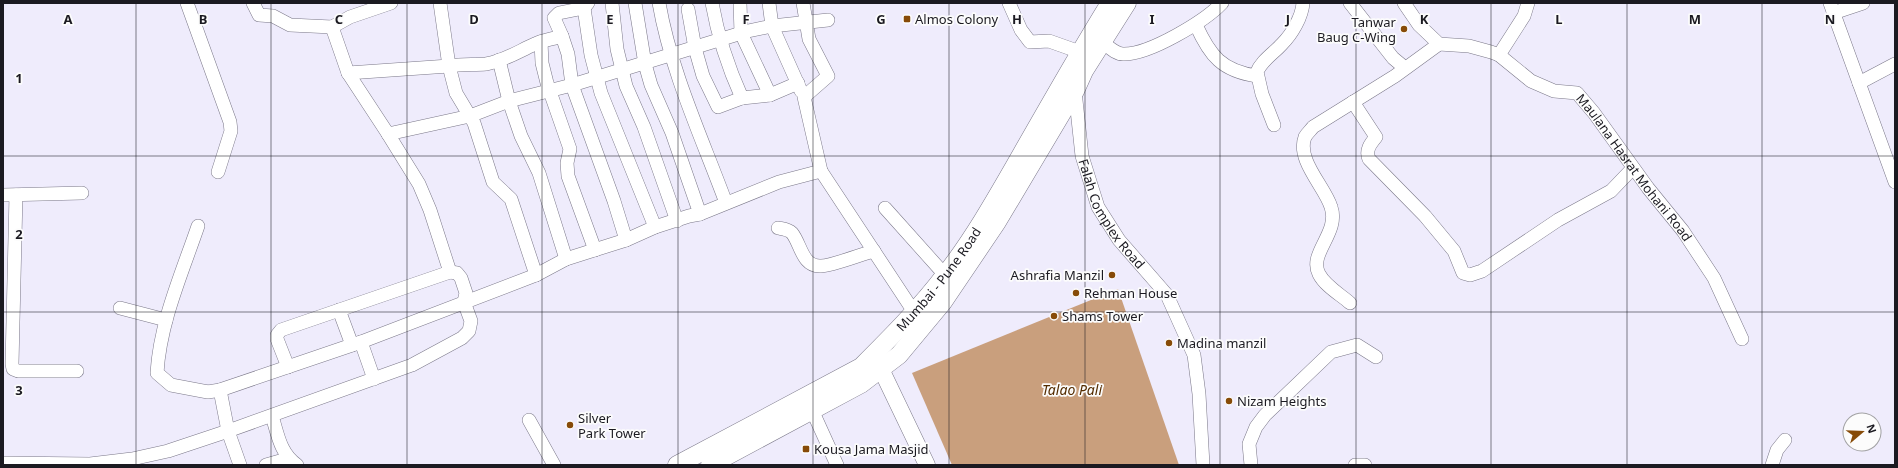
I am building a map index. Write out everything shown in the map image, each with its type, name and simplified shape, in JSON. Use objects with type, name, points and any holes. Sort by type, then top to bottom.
[{"type":"main road","name":"Mumbai - Pune Road","points":[[919,319],[945,275],[994,202],[1080,52],[1110,3]]},
{"type":"main road","name":"Mumbai - Pune Road","points":[[710,465],[861,384],[878,360],[919,319],[943,302],[996,222],[1074,91],[1084,71],[1127,3]]},
{"type":"main road","name":"Mumbai - Pune Road","points":[[677,465],[861,367],[878,360]]},
{"type":"street","points":[[187,3],[230,122],[231,131],[218,172]]},
{"type":"street","points":[[253,3],[259,15],[273,16],[290,25],[332,27],[350,17],[391,3]]},
{"type":"street","points":[[440,3],[449,66],[456,93],[474,123],[493,182],[511,199],[536,275]]},
{"type":"street","points":[[612,3],[617,49],[626,86],[644,126],[677,221]]},
{"type":"street","points":[[635,3],[645,64],[651,86],[672,133],[700,214]]},
{"type":"street","points":[[659,3],[663,25],[678,74],[726,203]]},
{"type":"street","points":[[712,3],[720,40],[728,65],[742,98]]},
{"type":"street","points":[[740,3],[741,33],[770,95]]},
{"type":"street","points":[[768,3],[772,26],[804,97],[821,171],[919,319]]},
{"type":"street","points":[[803,3],[809,39],[828,76],[804,97]]},
{"type":"street","points":[[1009,3],[1021,30],[1030,42],[1049,41],[1080,52]]},
{"type":"street","points":[[1102,42],[1118,53],[1132,53],[1196,25],[1214,12],[1222,3]]},
{"type":"street","points":[[1274,125],[1262,94],[1257,76],[1258,69],[1283,44],[1296,25],[1303,11],[1303,3]]},
{"type":"street","points":[[1350,3],[1394,58],[1405,68]]},
{"type":"street","points":[[1350,303],[1319,274],[1317,267],[1318,258],[1332,228],[1334,218],[1331,206],[1310,170],[1304,149],[1305,137],[1313,127],[1405,68],[1439,44],[1419,25],[1404,3]]},
{"type":"street","points":[[1499,55],[1524,16],[1528,3]]},
{"type":"street","points":[[1863,3],[1832,8],[1895,182]]},
{"type":"street","points":[[626,240],[614,201],[572,85],[568,54],[554,18],[559,13],[586,6],[591,54],[601,93],[655,227]]},
{"type":"street","points":[[688,9],[695,48],[703,76],[718,107],[742,98],[770,95],[798,83]]},
{"type":"street","points":[[388,134],[470,116],[509,101],[645,64],[741,33],[772,26],[828,20]]},
{"type":"street","points":[[1196,25],[1204,43],[1225,67],[1240,74],[1257,76]]},
{"type":"street","points":[[332,27],[348,73],[419,184],[430,210],[450,272]]},
{"type":"street","points":[[348,73],[461,64],[486,64],[519,53],[541,42],[562,36]]},
{"type":"street","points":[[541,42],[542,63],[549,91],[570,149],[567,163],[568,176],[595,250]]},
{"type":"street","name":"Maulana Hasrat Mohani Road","points":[[1439,44],[1469,46],[1499,55],[1531,81],[1554,91],[1577,93],[1594,113],[1683,231],[1714,278],[1742,339]]},
{"type":"street","points":[[499,60],[509,101],[521,136],[539,173],[566,259]]},
{"type":"street","points":[[1859,83],[1895,64]]},
{"type":"street","name":"Falah Complex Road","points":[[1074,91],[1082,156],[1098,207],[1119,240],[1167,295],[1194,355],[1199,394],[1203,465]]},
{"type":"street","points":[[1353,102],[1376,136],[1369,145],[1367,155],[1369,159],[1425,216],[1454,251],[1463,273],[1470,275],[1482,271],[1558,220],[1611,190],[1634,168]]},
{"type":"street","points":[[198,226],[166,320],[158,358],[157,373],[171,385],[208,392],[220,390],[356,344],[536,275],[566,259],[626,240],[655,227],[700,214],[779,182],[821,171]]},
{"type":"street","points":[[3,195],[82,193]]},
{"type":"street","points":[[16,195],[8,364],[18,371],[77,371]]},
{"type":"street","points":[[885,208],[945,275]]},
{"type":"street","points":[[778,228],[786,229],[792,234],[802,253],[810,263],[821,266],[874,251]]},
{"type":"street","points":[[3,463],[85,464],[132,459],[168,451],[272,416],[412,365],[462,338],[469,331],[471,322],[464,302],[466,293],[462,278],[456,272],[450,272],[281,330],[277,335],[277,339],[288,367]]},
{"type":"street","points":[[120,308],[166,320]]},
{"type":"street","points":[[339,310],[374,379]]},
{"type":"street","points":[[1251,465],[1249,444],[1256,427],[1265,415],[1331,352],[1357,345],[1376,357]]},
{"type":"street","points":[[878,360],[927,465]]},
{"type":"street","points":[[220,390],[228,431],[240,465]]},
{"type":"street","points":[[812,410],[837,465]]},
{"type":"street","points":[[272,416],[284,453],[292,462]]},
{"type":"street","points":[[529,420],[554,465]]},
{"type":"street","points":[[1772,465],[1777,450],[1785,440]]},
{"type":"street","points":[[266,465],[292,462]]},
{"type":"street","points":[[1354,465],[1365,465]]},
{"type":"water","name":"Talao Pali","points":[[1118,289],[1179,465],[952,465],[912,373]]},
{"type":"place","name":"Almos Colony","points":[[907,19]]},
{"type":"place","name":"Tanwar Baug C-Wing","points":[[1404,29]]},
{"type":"place","name":"Ashrafia Manzil","points":[[1112,275]]},
{"type":"place","name":"Rehman House","points":[[1076,293]]},
{"type":"place","name":"Shams Tower","points":[[1054,316]]},
{"type":"place","name":"Madina manzil","points":[[1169,343]]},
{"type":"place","name":"Nizam Heights","points":[[1229,401]]},
{"type":"place","name":"Silver Park Tower","points":[[570,425]]},
{"type":"place","name":"Kousa Jama Masjid","points":[[806,449]]}]
